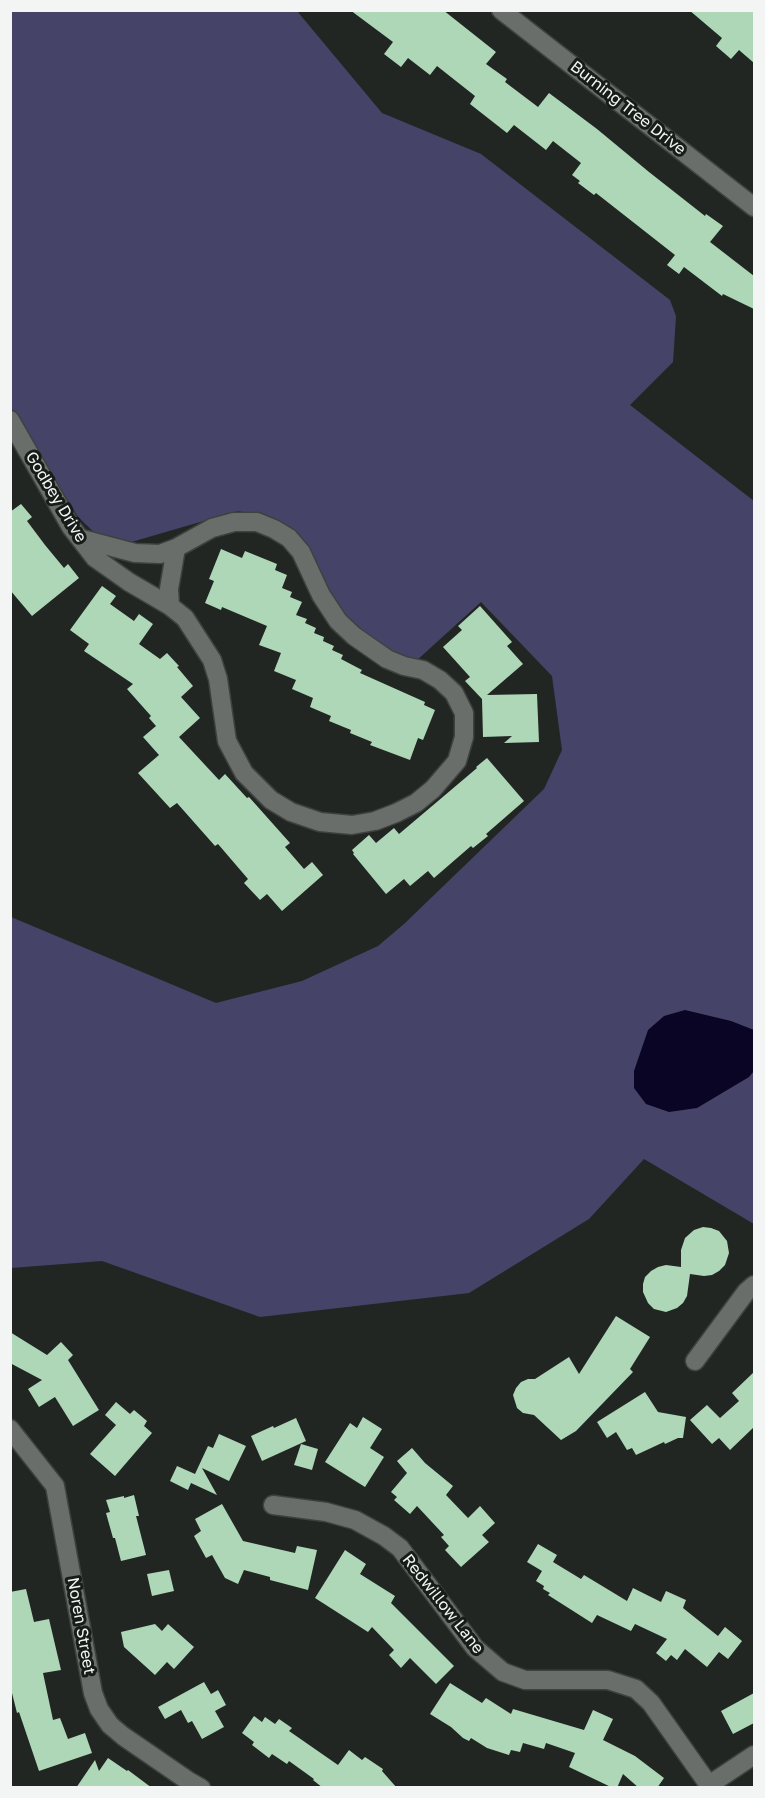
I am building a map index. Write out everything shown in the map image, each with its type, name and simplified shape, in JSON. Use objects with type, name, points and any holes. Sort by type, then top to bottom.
[{"type":"street","name":"Burning Tree Drive","points":[[501,10],[754,207]]},
{"type":"street","name":"Godbey Drive","points":[[10,420],[72,527],[95,558],[185,618],[212,660],[218,679],[227,741],[244,773],[271,800],[291,812],[320,822],[352,825],[375,821],[416,803],[433,789],[457,761],[464,736],[464,713],[454,693],[440,680],[423,670],[404,666],[387,658],[354,636],[338,621],[321,595],[301,552],[289,538],[274,529],[257,522],[234,522],[212,528],[160,554],[135,553],[82,538]]},
{"type":"street","points":[[170,606],[169,589],[176,548]]},
{"type":"street","points":[[695,1361],[746,1292],[754,1285]]},
{"type":"street","name":"Noren Street","points":[[10,1429],[55,1486],[93,1693],[99,1709],[110,1725],[123,1736],[201,1788]]},
{"type":"street","name":"Redwillow Lane","points":[[273,1504],[327,1512],[355,1520],[384,1536],[399,1548],[475,1648],[503,1672],[525,1680],[608,1680],[636,1689],[651,1703],[710,1786]]},
{"type":"street","points":[[710,1786],[754,1755]]},
{"type":"shaded area","points":[[11,11],[297,11],[382,113],[481,154],[670,300],[676,316],[673,362],[630,405],[754,501],[754,1224],[644,1159],[589,1219],[469,1293],[260,1317],[102,1261],[11,1268],[11,917],[216,1003],[302,981],[378,946],[404,924],[544,789],[562,750],[552,676],[481,602],[416,661],[382,648],[352,622],[338,607],[307,548],[263,516],[238,511],[121,545],[96,534],[78,517],[11,407]]},
{"type":"shaded area","points":[[685,1010],[731,1021],[754,1030],[754,1071],[749,1077],[697,1108],[669,1112],[646,1104],[634,1088],[634,1071],[648,1030],[664,1016]]},
{"type":"building","points":[[350,10],[443,10],[496,52],[486,64],[507,79],[505,82],[538,107],[549,93],[705,216],[706,214],[723,226],[710,242],[754,276],[754,309],[723,294],[722,296],[684,267],[679,274],[667,265],[675,255],[596,193],[594,195],[578,183],[580,181],[572,175],[581,163],[553,141],[546,150],[514,125],[507,133],[470,104],[475,96],[437,66],[430,75],[408,58],[401,67],[384,54],[393,42]]},
{"type":"building","points":[[689,10],[754,10],[754,63],[739,50],[731,59],[716,46],[722,38]]},
{"type":"building","points":[[21,504],[32,517],[27,521],[45,545],[64,568],[68,564],[79,578],[32,616],[10,590],[10,512]]},
{"type":"building","points":[[221,549],[242,558],[245,551],[277,564],[275,570],[287,575],[282,588],[292,592],[290,597],[302,602],[296,615],[307,619],[305,623],[316,628],[314,633],[324,637],[323,641],[334,646],[332,650],[343,655],[341,659],[362,670],[360,673],[425,702],[424,705],[435,710],[423,740],[418,738],[410,760],[370,745],[372,742],[329,721],[331,716],[310,707],[313,698],[292,689],[296,680],[274,671],[281,653],[259,645],[267,626],[222,607],[221,610],[205,603],[214,581],[209,579]]},
{"type":"building","points":[[102,586],[116,596],[110,604],[134,621],[139,614],[153,624],[139,644],[160,659],[167,653],[193,686],[181,697],[200,718],[179,737],[219,780],[225,774],[247,798],[249,797],[290,843],[285,847],[304,869],[312,862],[323,875],[282,911],[267,894],[260,900],[244,883],[248,879],[218,844],[215,846],[177,803],[170,808],[138,773],[159,755],[143,737],[156,726],[149,718],[151,716],[127,689],[133,684],[84,651],[89,644],[70,630]]},
{"type":"building","points":[[480,606],[512,642],[507,646],[523,664],[487,695],[537,694],[539,742],[504,743],[512,736],[483,737],[482,699],[465,681],[470,677],[443,647],[462,630],[458,626]]},
{"type":"building","points":[[487,758],[524,801],[486,834],[488,836],[473,848],[471,846],[434,878],[428,871],[410,886],[404,879],[386,894],[352,850],[369,835],[376,843],[394,828],[399,834]]},
{"type":"building","points":[[703,1227],[719,1231],[727,1241],[729,1253],[725,1265],[712,1275],[690,1274],[687,1296],[677,1308],[666,1312],[654,1309],[643,1292],[645,1277],[658,1267],[666,1265],[681,1267],[681,1250],[685,1238],[694,1230]]},
{"type":"building","points":[[616,1316],[650,1337],[630,1369],[633,1372],[576,1431],[561,1440],[534,1415],[523,1413],[517,1408],[513,1395],[516,1388],[521,1382],[535,1379],[569,1357],[579,1374]]},
{"type":"building","points":[[10,1332],[47,1355],[61,1342],[73,1355],[68,1360],[99,1410],[73,1426],[55,1397],[39,1407],[28,1389],[42,1380],[10,1363]]},
{"type":"building","points":[[754,1372],[754,1427],[730,1450],[719,1438],[712,1444],[690,1420],[707,1405],[720,1418],[739,1401],[732,1393]]},
{"type":"building","points":[[645,1392],[658,1412],[686,1417],[683,1438],[665,1444],[664,1442],[636,1455],[632,1448],[627,1450],[616,1432],[607,1438],[597,1422]]},
{"type":"building","points":[[116,1402],[130,1414],[134,1410],[147,1421],[144,1426],[152,1433],[115,1476],[90,1454],[116,1425],[105,1415]]},
{"type":"building","points":[[363,1417],[382,1429],[370,1448],[384,1457],[365,1487],[325,1462],[350,1423],[357,1428]]},
{"type":"building","points":[[296,1418],[306,1441],[262,1461],[251,1436]]},
{"type":"building","points":[[219,1434],[246,1446],[229,1481],[202,1468],[217,1495],[191,1483],[188,1490],[170,1481],[177,1466],[195,1474],[208,1446],[213,1448]]},
{"type":"building","points":[[301,1444],[318,1449],[312,1470],[294,1465]]},
{"type":"building","points":[[412,1448],[425,1463],[453,1486],[446,1495],[468,1518],[480,1506],[495,1523],[482,1535],[489,1542],[461,1567],[445,1550],[449,1546],[441,1537],[444,1535],[417,1506],[410,1514],[394,1500],[397,1497],[391,1492],[407,1473],[397,1461]]},
{"type":"building","points":[[134,1495],[139,1516],[136,1516],[146,1555],[121,1561],[106,1513],[110,1512],[106,1500]]},
{"type":"building","points":[[222,1504],[243,1541],[295,1553],[297,1546],[317,1550],[308,1590],[244,1570],[238,1584],[225,1578],[212,1555],[206,1558],[194,1536],[201,1531],[195,1519]]},
{"type":"building","points":[[538,1544],[557,1555],[553,1562],[581,1579],[584,1575],[627,1601],[633,1588],[661,1602],[666,1591],[686,1600],[683,1608],[718,1636],[725,1627],[742,1641],[728,1659],[719,1652],[707,1667],[685,1649],[677,1660],[671,1655],[666,1661],[656,1653],[667,1639],[635,1624],[631,1631],[597,1615],[592,1623],[548,1595],[550,1593],[543,1589],[544,1586],[536,1581],[542,1571],[527,1562]]},
{"type":"building","points":[[345,1550],[366,1564],[360,1574],[395,1596],[391,1603],[454,1666],[436,1684],[410,1658],[401,1668],[389,1655],[394,1650],[372,1627],[368,1632],[315,1598]]},
{"type":"building","points":[[169,1570],[174,1591],[152,1596],[147,1574]]},
{"type":"building","points":[[26,1589],[34,1622],[49,1619],[61,1670],[43,1673],[53,1720],[60,1718],[68,1739],[85,1733],[92,1753],[39,1771],[19,1712],[17,1713],[10,1685],[10,1592]]},
{"type":"building","points":[[155,1624],[162,1631],[168,1624],[194,1647],[174,1669],[167,1662],[155,1675],[124,1647],[121,1632]]},
{"type":"building","points":[[204,1682],[211,1694],[218,1690],[226,1705],[215,1711],[224,1727],[202,1739],[192,1721],[188,1723],[181,1710],[165,1719],[158,1707]]},
{"type":"building","points":[[450,1683],[482,1703],[486,1698],[511,1714],[513,1709],[584,1730],[593,1710],[613,1719],[603,1740],[635,1756],[664,1778],[657,1788],[639,1788],[623,1774],[617,1788],[613,1788],[569,1767],[575,1753],[546,1743],[544,1749],[523,1743],[520,1752],[511,1750],[509,1755],[487,1748],[471,1738],[469,1741],[430,1714]]},
{"type":"building","points":[[754,1693],[754,1723],[733,1734],[721,1711]]},
{"type":"building","points":[[254,1716],[262,1722],[265,1717],[275,1724],[279,1719],[292,1728],[289,1731],[338,1765],[349,1750],[362,1760],[365,1757],[383,1769],[382,1771],[397,1788],[323,1788],[289,1761],[287,1764],[272,1754],[269,1758],[252,1745],[254,1742],[242,1733]]},
{"type":"building","points":[[108,1758],[152,1788],[76,1788],[95,1760],[99,1771]]}]
